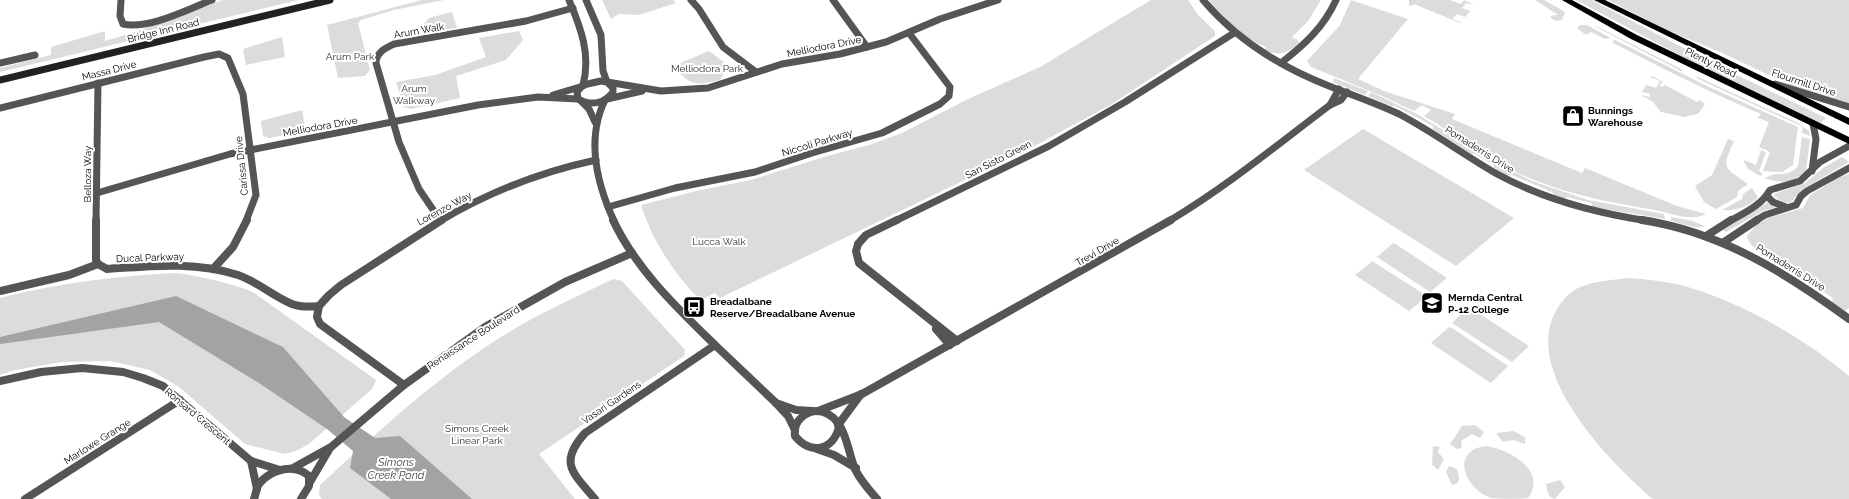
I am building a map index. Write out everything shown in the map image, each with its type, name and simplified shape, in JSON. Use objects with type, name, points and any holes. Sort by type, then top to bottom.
[{"type":"highway","name":"Plenty Road","points":[[1566,0],[1634,36],[1849,141]]},
{"type":"highway","name":"Plenty Road","points":[[1598,0],[1849,122]]},
{"type":"main road","name":"Bridge Inn Road","points":[[0,80],[330,0]]},
{"type":"street","points":[[121,0],[121,20],[122,23],[128,26],[144,24],[212,0]]},
{"type":"street","points":[[569,0],[582,34],[587,58],[587,73],[583,86],[577,92],[579,100],[589,109],[595,122],[598,176],[608,207],[632,252],[666,297],[788,416],[795,430],[798,442],[803,446],[834,455],[856,468]]},
{"type":"street","points":[[586,0],[600,35],[603,51],[602,70],[607,82],[611,85],[613,92],[606,100],[595,122]]},
{"type":"street","points":[[691,0],[699,9],[723,47],[756,72]]},
{"type":"street","points":[[833,0],[867,48]]},
{"type":"street","name":"Melliodora Drive","points":[[550,96],[595,81],[649,90],[677,91],[708,88],[782,64],[867,48],[909,33],[940,19],[998,0]]},
{"type":"street","name":"Pomaderris Drive","points":[[1203,0],[1234,33],[1260,51],[1281,63],[1408,119],[1440,138],[1481,166],[1536,193],[1588,210],[1669,225],[1724,242],[1772,267],[1849,319]]},
{"type":"street","points":[[1281,63],[1306,42],[1322,25],[1336,0]]},
{"type":"street","name":"Arum Walk","points":[[440,220],[419,189],[399,142],[376,63],[377,56],[384,49],[394,44],[526,21],[573,8]]},
{"type":"street","name":"Niccoli Parkway","points":[[608,207],[675,188],[755,172],[812,153],[870,138],[897,127],[940,104],[950,96],[950,87],[909,33]]},
{"type":"street","name":"San Sisto Green","points":[[954,343],[859,262],[856,252],[860,241],[866,235],[1011,166],[1086,126],[1234,33]]},
{"type":"street","points":[[0,63],[35,55]]},
{"type":"street","name":"Massa Drive","points":[[0,108],[204,57],[223,55]]},
{"type":"street","name":"Carissa Drive","points":[[213,269],[233,247],[250,214],[256,195],[243,94],[230,66],[228,58],[223,55]]},
{"type":"street","name":"Flourmill Drive","points":[[1754,76],[1849,107]]},
{"type":"street","name":"Belloza Way","points":[[98,83],[96,260],[98,264]]},
{"type":"street","name":"Trevi Drive","points":[[1330,105],[1339,89]]},
{"type":"street","name":"Melliodora Drive","points":[[97,193],[251,149],[393,123],[478,105],[522,98],[550,96],[579,100],[588,103],[606,100],[629,93],[649,90]]},
{"type":"street","name":"Trevi Drive","points":[[817,411],[862,394],[1097,264],[1193,206],[1269,152],[1330,105],[1341,100],[1347,92]]},
{"type":"street","points":[[1812,172],[1816,139],[1813,124]]},
{"type":"street","points":[[1706,236],[1753,207],[1767,196],[1770,190],[1800,181],[1812,172],[1820,162],[1849,146]]},
{"type":"street","name":"Lorenzo Way","points":[[320,306],[336,290],[440,220],[544,173],[566,165],[596,160]]},
{"type":"street","points":[[1724,242],[1761,217],[1786,207],[1796,205],[1801,196],[1807,191],[1849,168]]},
{"type":"street","points":[[1767,196],[1778,204],[1786,207]]},
{"type":"street","name":"Renaissance Boulevard","points":[[293,468],[331,447],[404,385],[485,327],[565,282],[632,252]]},
{"type":"street","points":[[0,291],[69,276],[98,264]]},
{"type":"street","name":"Ducal Parkway","points":[[98,264],[107,269],[172,265],[213,269],[253,281],[266,287],[292,304],[307,307],[320,306]]},
{"type":"street","points":[[320,306],[317,317],[320,324],[404,385]]},
{"type":"street","name":"Vasari Gardens","points":[[595,499],[575,475],[570,465],[569,454],[575,443],[586,433],[715,345]]},
{"type":"street","name":"Ronsard Crescent","points":[[0,381],[39,372],[69,368],[100,368],[147,378],[163,386],[251,461],[280,470]]},
{"type":"street","name":"Trevi Drive","points":[[838,426],[862,394]]},
{"type":"street","name":"Marlowe Grange","points":[[25,499],[180,400]]},
{"type":"street","points":[[775,402],[796,410],[817,411],[831,415],[848,445],[856,468],[877,499]]},
{"type":"street","points":[[795,430],[799,420],[809,413],[817,411]]},
{"type":"street","points":[[817,449],[824,447],[835,439],[838,426]]},
{"type":"street","name":"Renaissance Boulevard","points":[[301,499],[309,490],[331,447]]},
{"type":"street","points":[[251,461],[256,479],[254,496]]},
{"type":"street","points":[[254,496],[266,478],[280,470],[293,468],[306,472],[309,476],[309,490]]},
{"type":"green space","points":[[223,0],[299,0],[0,72],[0,68],[51,55],[51,47],[105,31],[105,41],[138,31]]},
{"type":"green space","name":"Arum Park","points":[[422,0],[444,0],[394,10],[361,20],[358,23],[370,70],[365,76],[338,78],[327,25]]},
{"type":"green space","points":[[602,0],[673,0],[676,3],[639,15],[619,14],[611,19]]},
{"type":"green space","name":"Lucca Walk","points":[[1151,0],[1188,0],[1199,16],[1215,31],[1215,36],[1112,104],[1029,149],[720,298],[715,293],[700,300],[681,279],[651,232],[641,205],[696,191],[751,180],[827,156],[869,145],[902,133],[966,100],[1040,67]]},
{"type":"green space","points":[[1209,0],[1321,0],[1308,21],[1292,37],[1298,40],[1299,43],[1283,53],[1275,53],[1265,50],[1266,47],[1246,37],[1218,11]]},
{"type":"green space","points":[[1351,0],[1408,19],[1358,79],[1384,91],[1455,114],[1452,119],[1582,173],[1585,168],[1677,206],[1706,214],[1694,217],[1680,216],[1620,204],[1553,187],[1507,168],[1483,154],[1424,116],[1431,110],[1422,105],[1414,111],[1382,96],[1311,67],[1307,61],[1340,25]]},
{"type":"green space","points":[[1409,0],[1450,0],[1461,4],[1464,0],[1475,5],[1466,3],[1462,8],[1470,11],[1465,17],[1457,14],[1452,19],[1461,22],[1460,23],[1414,4],[1412,6],[1409,5]]},
{"type":"green space","points":[[1535,0],[1544,0],[1565,12],[1562,20],[1557,21],[1552,19],[1550,16],[1558,15]]},
{"type":"green space","points":[[1576,0],[1592,0],[1712,63],[1826,118],[1819,124],[1702,67]]},
{"type":"green space","points":[[1608,0],[1849,0],[1849,104],[1790,85],[1720,52],[1669,31]]},
{"type":"green space","points":[[452,12],[457,28],[427,32],[424,24],[429,18]]},
{"type":"green space","points":[[1580,25],[1587,25],[1611,38],[1605,39],[1591,32],[1586,35],[1577,28]]},
{"type":"green space","points":[[1594,26],[1598,27],[1683,70],[1681,71]]},
{"type":"green space","name":"Arum Walkway","points":[[519,31],[523,40],[506,60],[456,76],[460,98],[411,109],[404,107],[396,82],[435,75],[486,57],[479,38]]},
{"type":"green space","points":[[282,37],[285,57],[246,65],[243,49]]},
{"type":"green space","points":[[1615,40],[1707,86],[1798,127],[1793,165],[1782,172],[1763,171],[1770,152],[1759,147],[1769,122],[1758,118],[1761,114],[1650,62],[1613,43],[1612,41]]},
{"type":"green space","name":"Melliodora Park","points":[[709,51],[725,63],[727,69],[720,80],[694,83],[684,77],[673,66]]},
{"type":"green space","points":[[1652,76],[1663,82],[1659,85],[1662,87],[1665,85],[1697,102],[1700,100],[1705,104],[1698,114],[1684,117],[1661,112],[1653,102],[1641,95],[1650,97],[1650,94],[1642,92],[1646,85],[1656,88],[1660,81],[1650,77]]},
{"type":"green space","points":[[1698,77],[1798,123],[1809,131],[1810,136],[1802,133],[1803,128],[1801,126],[1696,78]]},
{"type":"green space","points":[[1334,78],[1368,91],[1365,95],[1333,82]]},
{"type":"green space","points":[[1371,92],[1417,114],[1494,162],[1532,181],[1588,200],[1664,214],[1665,219],[1593,207],[1591,203],[1567,197],[1564,199],[1554,195],[1552,192],[1512,175],[1507,176],[1494,168],[1494,165],[1475,154],[1471,154],[1433,129],[1433,126],[1395,106],[1391,106],[1368,96]]},
{"type":"green space","points":[[302,110],[306,131],[269,138],[263,136],[261,121]]},
{"type":"green space","points":[[1363,129],[1514,218],[1456,266],[1304,170]]},
{"type":"green space","points":[[1802,137],[1810,139],[1806,171],[1797,178],[1787,181],[1781,182],[1765,178],[1790,172],[1798,166]]},
{"type":"green space","points":[[1728,139],[1734,141],[1727,157],[1727,167],[1748,184],[1738,191],[1737,197],[1716,209],[1704,202],[1695,186],[1712,175]]},
{"type":"green space","points":[[1761,150],[1766,152],[1759,171],[1763,174],[1760,176],[1748,169],[1744,160],[1756,165]]},
{"type":"green space","points":[[1842,157],[1849,162],[1803,189],[1790,203],[1782,202],[1774,196],[1774,194],[1805,183],[1823,168]]},
{"type":"green space","points":[[1849,174],[1849,308],[1845,311],[1832,302],[1833,298],[1795,273],[1791,273],[1758,252],[1747,236],[1756,225],[1768,218],[1803,208],[1810,195],[1838,178]]},
{"type":"green space","points":[[1752,188],[1758,197],[1747,206],[1732,210],[1722,210],[1742,199],[1743,194]]},
{"type":"green space","points":[[1768,202],[1777,207],[1763,211],[1726,232],[1722,229]]},
{"type":"green space","points":[[1671,217],[1693,221],[1706,227],[1694,227],[1671,221]]},
{"type":"green space","points":[[1393,243],[1447,278],[1430,292],[1377,257]]},
{"type":"green space","points":[[1373,261],[1427,296],[1409,311],[1355,275]]},
{"type":"green space","points":[[176,273],[215,280],[253,292],[376,380],[372,389],[309,444],[298,450],[285,454],[245,444],[179,387],[150,370],[110,361],[61,362],[15,370],[0,375],[0,298],[66,284],[132,276]]},
{"type":"green space","points":[[1628,278],[1654,280],[1680,285],[1702,291],[1747,310],[1812,348],[1849,376],[1849,499],[1653,499],[1616,464],[1596,442],[1578,418],[1562,392],[1552,366],[1548,341],[1553,317],[1566,297],[1578,288],[1590,284]]},
{"type":"green space","name":"Simons Creek Linear Park","points":[[613,279],[622,281],[685,350],[684,356],[539,454],[575,499],[322,499],[319,495],[320,485],[392,420],[441,379],[493,342],[521,325]]},
{"type":"green space","points":[[1469,307],[1529,346],[1512,362],[1452,323]]},
{"type":"green space","points":[[1449,327],[1508,366],[1491,383],[1431,343]]},
{"type":"green space","points":[[1475,425],[1484,432],[1480,438],[1472,434],[1461,441],[1462,448],[1457,449],[1450,444],[1462,426]]},
{"type":"green space","points":[[1513,431],[1525,437],[1525,444],[1513,440],[1503,442],[1496,433]]},
{"type":"green space","points":[[1433,446],[1440,447],[1438,452],[1444,459],[1438,470],[1432,465]]},
{"type":"green space","points":[[1486,446],[1495,448],[1515,457],[1530,470],[1533,479],[1533,488],[1528,498],[1491,498],[1474,487],[1468,479],[1464,462],[1468,455],[1475,449]]},
{"type":"green space","points":[[1449,466],[1457,469],[1459,477],[1458,483],[1452,485],[1446,472]]},
{"type":"green space","points":[[1560,480],[1565,487],[1555,499],[1548,493],[1546,484]]},
{"type":"water","name":"Simons Creek Pond","points":[[176,296],[283,347],[344,417],[375,438],[400,436],[472,499],[391,499],[350,468],[353,451],[327,429],[259,383],[159,322],[0,344],[0,337]]},
{"type":"place","name":"Bunnings Warehouse","points":[[1573,116]]},
{"type":"place","name":"Mernda Central P-12 College","points":[[1432,303]]},
{"type":"place","name":"Breadalbane Reserve/Breadalbane Avenue","points":[[694,307]]}]
